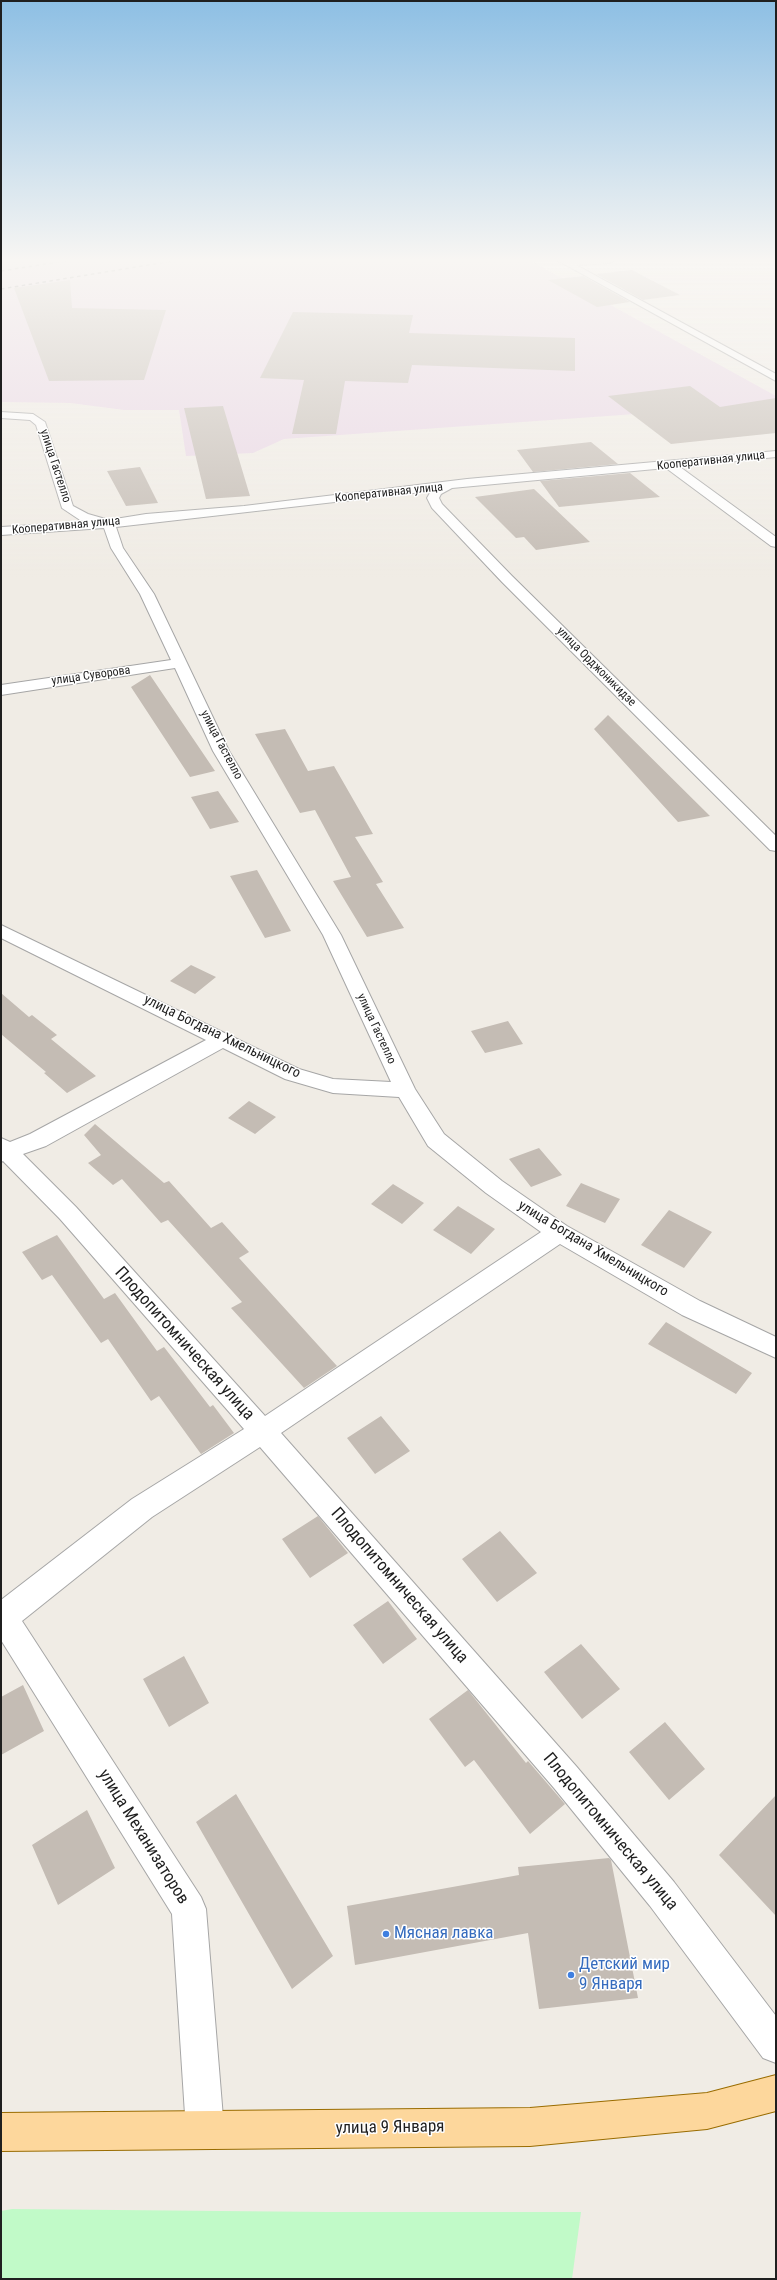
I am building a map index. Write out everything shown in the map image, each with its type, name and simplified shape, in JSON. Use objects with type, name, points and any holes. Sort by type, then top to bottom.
[{"type":"main road","name":"улица 9 Января","points":[[1,2132],[530,2127],[707,2111],[776,2093]]},
{"type":"street","points":[[755,366],[776,378]]},
{"type":"street","name":"улица Гастелло","points":[[1,415],[33,417],[41,424],[68,508],[84,517],[109,524],[117,548],[147,594],[221,751],[332,935],[405,1090]]},
{"type":"street","name":"Кооперативная улица","points":[[1,531],[109,524],[447,487],[670,466],[776,454]]},
{"type":"street","points":[[670,466],[776,543]]},
{"type":"street","name":"улица Орджоникидзе","points":[[447,487],[436,492],[433,498],[436,505],[507,579],[776,846]]},
{"type":"street","name":"улица Суворова","points":[[1,690],[180,663]]},
{"type":"street","name":"улица Богдана Хмельницкого","points":[[1,931],[178,1016],[222,1040],[292,1074],[333,1086],[405,1090],[436,1140],[494,1187],[559,1232],[691,1308],[776,1348]]},
{"type":"street","points":[[3,1150],[38,1140],[222,1040]]},
{"type":"street","name":"Плодопитомническая улица","points":[[3,1150],[68,1213],[565,1777],[662,1894],[776,2045]]},
{"type":"street","points":[[2,1617],[142,1508],[262,1432],[559,1232]]},
{"type":"street","name":"улица Механизаторов","points":[[2,1617],[189,1909],[205,2130]]},
{"type":"shaded area","points":[[1,366],[722,366],[776,396],[776,404],[284,439],[253,453],[186,456],[179,410],[124,410],[70,403],[1,402]]},
{"type":"green space","points":[[12,2209],[327,2212],[581,2212],[572,2279],[1,2279],[1,2211]]},
{"type":"building","points":[[44,366],[148,366],[144,380],[49,381]]},
{"type":"building","points":[[266,366],[412,366],[408,383],[345,381],[336,434],[292,434],[304,380],[260,378]]},
{"type":"building","points":[[450,366],[575,366],[575,371]]},
{"type":"building","points":[[690,386],[720,407],[776,398],[776,433],[671,444],[608,396]]},
{"type":"building","points":[[223,406],[250,496],[206,499],[184,408]]},
{"type":"building","points":[[591,442],[618,464],[533,472],[517,450]]},
{"type":"building","points":[[140,467],[158,503],[126,506],[107,471]]},
{"type":"building","points":[[630,473],[660,497],[559,507],[540,481]]},
{"type":"building","points":[[534,489],[590,542],[536,550],[524,537],[516,538],[475,497]]},
{"type":"building","points":[[150,675],[215,771],[190,777],[131,687]]},
{"type":"building","points":[[608,715],[710,816],[678,822],[594,729]]},
{"type":"building","points":[[285,729],[308,771],[334,766],[373,834],[355,837],[383,882],[376,884],[404,928],[367,937],[333,881],[351,877],[315,810],[300,813],[255,734]]},
{"type":"building","points":[[218,791],[239,822],[210,829],[191,797]]},
{"type":"building","points":[[257,870],[291,931],[265,938],[230,876]]},
{"type":"building","points":[[191,965],[216,977],[195,994],[170,981]]},
{"type":"building","points":[[1,993],[29,1017],[32,1015],[57,1035],[51,1039],[96,1076],[67,1093],[44,1073],[46,1072],[1,1034]]},
{"type":"building","points":[[508,1021],[523,1044],[485,1053],[471,1031]]},
{"type":"building","points":[[249,1101],[276,1117],[255,1134],[228,1118]]},
{"type":"building","points":[[95,1124],[164,1183],[169,1181],[211,1228],[222,1222],[249,1252],[239,1258],[337,1366],[304,1388],[231,1308],[242,1302],[168,1220],[161,1223],[122,1179],[113,1185],[88,1163],[101,1155],[84,1135]]},
{"type":"building","points":[[539,1148],[562,1175],[531,1187],[509,1159]]},
{"type":"building","points":[[581,1183],[620,1199],[605,1223],[566,1206]]},
{"type":"building","points":[[393,1184],[424,1203],[402,1224],[371,1204]]},
{"type":"building","points":[[458,1206],[495,1229],[471,1254],[433,1230]]},
{"type":"building","points":[[669,1210],[712,1232],[684,1268],[641,1245]]},
{"type":"building","points":[[57,1235],[104,1299],[115,1293],[157,1351],[164,1347],[210,1407],[213,1405],[234,1433],[201,1454],[159,1396],[151,1401],[108,1339],[101,1343],[52,1275],[42,1280],[22,1252]]},
{"type":"building","points":[[666,1322],[752,1373],[736,1394],[648,1344]]},
{"type":"building","points":[[381,1416],[410,1451],[375,1474],[347,1438]]},
{"type":"building","points":[[318,1516],[348,1553],[310,1578],[282,1539]]},
{"type":"building","points":[[500,1531],[537,1573],[497,1602],[462,1559]]},
{"type":"building","points":[[388,1601],[417,1639],[383,1664],[353,1625]]},
{"type":"building","points":[[581,1644],[620,1689],[582,1719],[544,1672]]},
{"type":"building","points":[[184,1656],[209,1703],[169,1727],[143,1679]]},
{"type":"building","points":[[23,1685],[44,1731],[1,1755],[1,1697]]},
{"type":"building","points":[[468,1690],[526,1763],[528,1761],[565,1804],[530,1834],[474,1760],[465,1767],[429,1719]]},
{"type":"building","points":[[665,1722],[705,1769],[669,1800],[629,1752]]},
{"type":"building","points":[[236,1794],[333,1956],[292,1989],[196,1822]]},
{"type":"building","points":[[776,1795],[776,1916],[719,1855]]},
{"type":"building","points":[[87,1810],[115,1868],[58,1905],[32,1845]]},
{"type":"building","points":[[609,1858],[611,1860],[638,1998],[539,2009],[528,1933],[355,1965],[347,1906],[519,1875],[518,1867]]},
{"type":"place","name":"Мясная лавка","points":[[386,1934]]},
{"type":"place","name":"Детский мир 9 Января","points":[[571,1975]]}]
